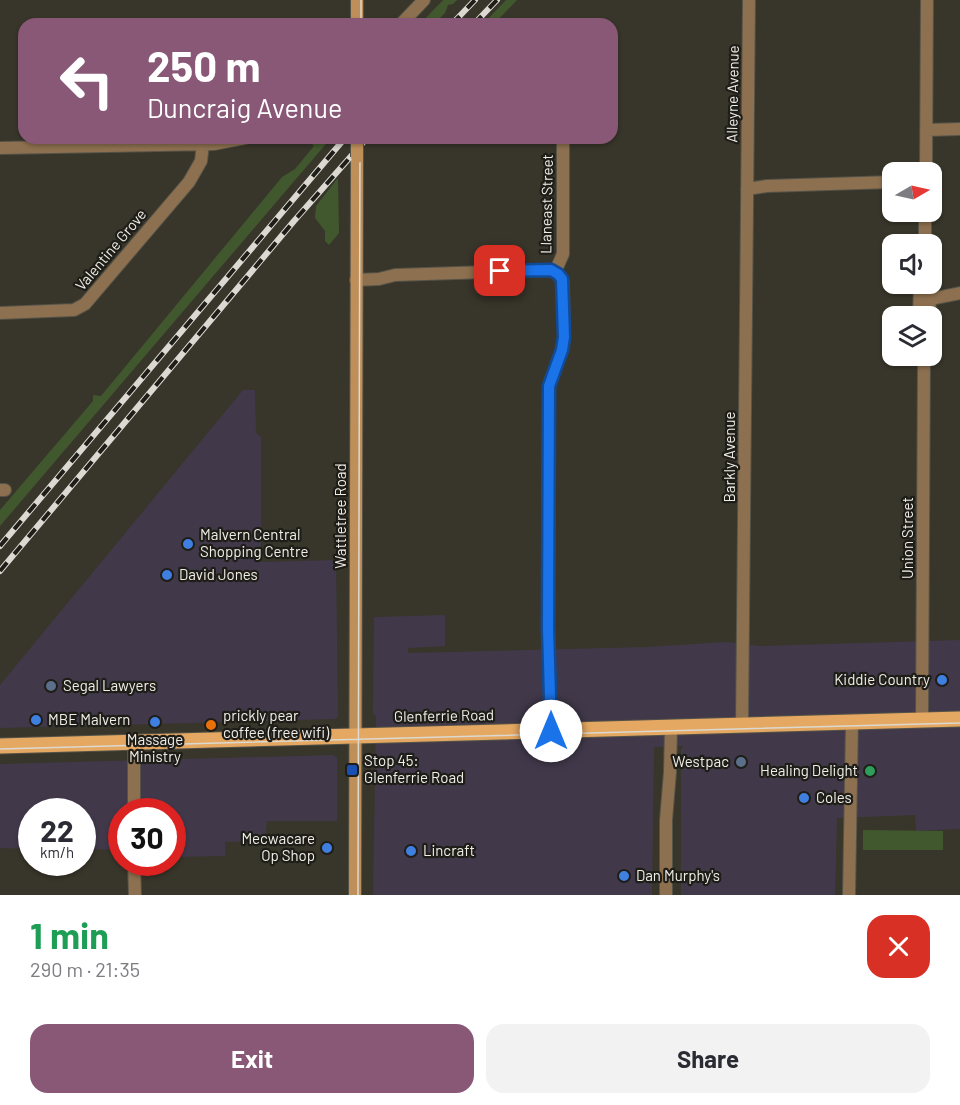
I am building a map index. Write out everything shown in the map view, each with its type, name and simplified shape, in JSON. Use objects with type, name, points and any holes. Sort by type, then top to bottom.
[{"type":"main road","points":[[357,0],[357,18]]},
{"type":"main road","name":"Wattletree Road","points":[[355,895],[357,144]]},
{"type":"main road","name":"Glenferrie Road","points":[[0,746],[960,719]]},
{"type":"street","points":[[407,18],[424,0]]},
{"type":"street","name":"Alleyne Avenue","points":[[747,189],[749,0]]},
{"type":"street","points":[[926,162],[927,0]]},
{"type":"street","points":[[926,130],[960,129]]},
{"type":"street","points":[[0,148],[203,144]]},
{"type":"street","name":"Valentine Grove","points":[[0,313],[66,311],[80,308],[189,182],[201,161],[203,144]]},
{"type":"street","name":"Llaneast Street","points":[[551,731],[548,628],[549,386],[562,350],[564,337],[563,283],[555,272],[563,254],[563,144]]},
{"type":"street","points":[[747,189],[766,186],[882,182]]},
{"type":"street","name":"Barkly Avenue","points":[[742,725],[747,189]]},
{"type":"street","points":[[356,280],[382,279],[394,275],[545,270],[555,272]]},
{"type":"street","points":[[942,290],[959,293]]},
{"type":"street","name":"Union Street","points":[[922,721],[924,366]]},
{"type":"street","points":[[849,895],[852,722]]},
{"type":"street","points":[[666,895],[666,820],[671,728]]},
{"type":"street","points":[[134,742],[135,798]]},
{"type":"street","points":[[134,876],[135,895]]},
{"type":"shaded area","points":[[243,390],[255,390],[256,433],[261,437],[261,562],[336,560],[338,716],[336,719],[0,728],[0,685]]},
{"type":"shaded area","points":[[445,615],[445,646],[408,648],[408,653],[647,647],[726,642],[760,646],[960,640],[960,829],[916,831],[915,815],[837,818],[835,895],[681,895],[681,749],[684,746],[654,747],[652,895],[373,895],[376,717],[373,713],[374,617]]},
{"type":"shaded area","points":[[333,755],[337,758],[337,821],[267,821],[265,841],[225,842],[225,856],[186,857],[186,798],[108,798],[108,850],[96,849],[96,798],[18,798],[18,849],[0,848],[0,764]]},
{"type":"green space","points":[[443,0],[457,0],[448,5],[440,18],[426,18]]},
{"type":"green space","points":[[506,0],[517,0],[500,18],[489,18]]},
{"type":"green space","points":[[312,144],[326,144],[0,526],[0,510],[93,401],[93,395],[101,396],[282,177],[295,169],[314,146]]},
{"type":"green space","points":[[338,178],[339,233],[329,245],[325,241],[325,231],[315,218],[316,206]]},
{"type":"green space","points":[[863,830],[943,831],[943,850],[863,850]]},
{"type":"tram line","points":[[361,0],[361,18]]},
{"type":"tram line","points":[[358,895],[360,144]]},
{"type":"tram line","points":[[0,749],[960,723]]},
{"type":"railway","points":[[458,18],[475,0]]},
{"type":"railway","points":[[480,18],[497,0]]},
{"type":"railway","points":[[0,546],[340,144]]},
{"type":"railway","points":[[0,571],[294,221],[362,144]]},
{"type":"place","name":"Malvern Central Shopping Centre","points":[[188,544]]},
{"type":"place","name":"David Jones","points":[[167,575]]},
{"type":"place","name":"Kiddie Country","points":[[942,680]]},
{"type":"place","name":"Segal Lawyers","points":[[51,686]]},
{"type":"place","name":"MBE Malvern","points":[[36,720]]},
{"type":"place","name":"Massage Ministry","points":[[155,722]]},
{"type":"place","name":"prickly pear coffee (free wifi)","points":[[211,725]]},
{"type":"place","name":"Westpac","points":[[741,762]]},
{"type":"place","name":"Stop 45: Glenferrie Road","points":[[352,770]]},
{"type":"place","name":"Healing Delight","points":[[870,771]]},
{"type":"place","name":"Coles","points":[[804,798]]},
{"type":"place","name":"Mecwacare Op Shop","points":[[327,848]]},
{"type":"place","name":"Lincraft","points":[[411,851]]},
{"type":"place","name":"Dan Murphy's","points":[[624,876]]},
{"type":"route","points":[[500,271],[551,270],[558,274],[563,283],[564,337],[562,350],[552,372],[549,386],[548,647],[551,731]]}]
